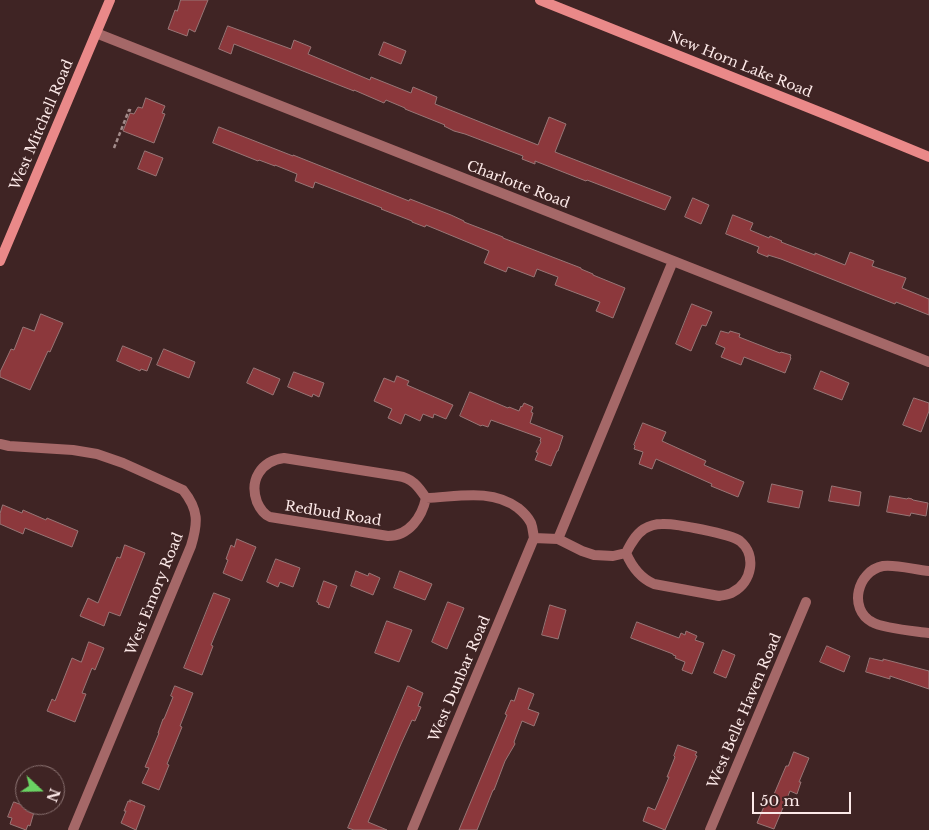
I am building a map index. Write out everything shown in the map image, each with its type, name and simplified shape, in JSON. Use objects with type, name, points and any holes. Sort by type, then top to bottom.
[{"type":"main road","points":[[105,12],[106,0]]},
{"type":"main road","name":"West Mitchell Road","points":[[0,261],[110,0]]},
{"type":"main road","points":[[105,12],[115,0]]},
{"type":"main road","name":"New Horn Lake Road","points":[[540,0],[929,157]]},
{"type":"street","name":"Charlotte Road","points":[[96,33],[929,362]]},
{"type":"street","points":[[558,540],[673,261]]},
{"type":"street","name":"West Emory Road","points":[[0,444],[73,450],[97,454],[115,460],[183,490],[191,499],[195,511],[195,532],[190,546],[73,830]]},
{"type":"street","name":"Redbud Road","points":[[284,458],[404,477],[414,482],[426,498],[423,510],[415,522],[402,533],[388,536],[270,517],[263,513],[259,507],[254,491],[254,483],[258,474],[269,463],[284,458]]},
{"type":"street","points":[[426,498],[480,495],[503,500],[516,506],[526,516],[530,522],[534,538],[558,540],[594,555],[613,556],[626,553],[636,536],[644,529],[656,524],[670,524],[728,536],[738,540],[747,548],[750,557],[750,567],[742,586],[733,592],[719,596],[649,582],[642,578],[634,569],[626,553]]},
{"type":"street","name":"West Dunbar Road","points":[[412,830],[534,538]]},
{"type":"street","points":[[929,571],[889,566],[877,568],[862,581],[858,590],[860,608],[871,622],[885,627],[929,633]]},
{"type":"street","name":"West Belle Haven Road","points":[[710,830],[806,602]]},
{"type":"path","points":[[114,148],[129,110],[133,111]]},
{"type":"building","points":[[181,0],[208,0],[195,32],[189,29],[187,36],[168,29]]},
{"type":"building","points":[[228,26],[291,49],[294,40],[311,47],[308,54],[370,80],[371,77],[411,93],[413,87],[437,97],[435,104],[538,145],[549,117],[566,124],[555,152],[671,197],[665,210],[535,161],[535,164],[522,159],[523,156],[454,131],[445,125],[386,100],[384,103],[234,44],[231,54],[219,49]]},
{"type":"building","points":[[384,42],[406,51],[401,64],[379,55]]},
{"type":"building","points":[[146,98],[165,106],[162,113],[165,114],[154,143],[123,131],[130,113],[134,114],[138,107],[142,108]]},
{"type":"building","points":[[219,127],[409,201],[410,199],[451,215],[625,288],[613,318],[596,311],[600,302],[555,285],[558,277],[537,269],[534,277],[508,267],[506,272],[484,263],[489,251],[315,182],[313,188],[295,181],[297,174],[213,143]]},
{"type":"building","points":[[145,151],[163,158],[156,176],[138,169]]},
{"type":"building","points":[[693,198],[709,205],[701,224],[685,217]]},
{"type":"building","points":[[733,215],[753,223],[750,230],[845,265],[850,252],[874,261],[872,266],[906,278],[902,288],[929,299],[929,315],[896,302],[895,304],[781,259],[758,253],[759,247],[726,234]]},
{"type":"building","points":[[692,304],[712,312],[706,326],[702,325],[691,351],[676,344]]},
{"type":"building","points":[[41,314],[63,323],[30,390],[0,377],[0,372],[11,349],[14,350],[23,327],[34,331]]},
{"type":"building","points":[[721,331],[740,334],[739,337],[780,353],[791,355],[785,373],[744,357],[741,365],[721,357],[725,348],[716,344]]},
{"type":"building","points":[[123,346],[152,358],[147,371],[141,369],[140,371],[117,361]]},
{"type":"building","points":[[164,349],[195,362],[189,378],[157,365]]},
{"type":"building","points":[[254,368],[280,379],[273,395],[247,383]]},
{"type":"building","points":[[821,371],[849,383],[842,400],[814,389]]},
{"type":"building","points":[[294,372],[324,383],[319,397],[313,394],[312,397],[288,387]]},
{"type":"building","points":[[397,376],[409,381],[407,385],[453,405],[446,419],[434,414],[433,418],[423,414],[420,421],[405,414],[401,424],[388,418],[392,409],[374,401],[384,378],[394,382]]},
{"type":"building","points":[[470,392],[519,411],[524,403],[533,407],[530,423],[563,436],[551,466],[535,460],[541,438],[491,420],[488,427],[481,426],[460,416]]},
{"type":"building","points":[[914,398],[929,403],[929,411],[921,432],[903,425]]},
{"type":"building","points":[[643,423],[666,432],[662,441],[706,461],[704,465],[744,482],[738,497],[656,459],[652,469],[639,464],[643,452],[634,449],[634,445]]},
{"type":"building","points":[[772,484],[803,491],[799,508],[768,502]]},
{"type":"building","points":[[832,486],[861,492],[859,506],[829,501]]},
{"type":"building","points":[[890,496],[928,503],[926,516],[911,513],[910,516],[887,512]]},
{"type":"building","points":[[3,505],[22,513],[23,510],[46,520],[47,518],[78,531],[72,547],[25,528],[23,534],[0,524],[0,514]]},
{"type":"building","points":[[237,539],[256,547],[242,581],[223,573],[231,545],[234,547]]},
{"type":"building","points":[[125,545],[145,553],[120,616],[109,612],[104,626],[80,616],[88,598],[98,603],[117,557],[120,558]]},
{"type":"building","points":[[276,559],[300,568],[293,587],[280,582],[278,587],[267,582]]},
{"type":"building","points":[[356,571],[368,576],[369,573],[380,578],[373,595],[351,586]]},
{"type":"building","points":[[400,571],[432,584],[425,600],[394,588]]},
{"type":"building","points":[[324,581],[337,586],[329,608],[317,602]]},
{"type":"building","points":[[214,593],[230,599],[211,645],[213,646],[202,675],[184,668]]},
{"type":"building","points":[[448,602],[464,608],[447,649],[432,642]]},
{"type":"building","points":[[550,605],[566,610],[558,639],[542,635]]},
{"type":"building","points":[[387,621],[412,630],[399,662],[375,653]]},
{"type":"building","points":[[637,622],[679,638],[681,633],[685,635],[686,631],[697,636],[695,640],[704,643],[692,674],[682,670],[685,662],[675,658],[676,656],[673,654],[631,638]]},
{"type":"building","points":[[89,642],[104,648],[95,670],[92,668],[82,693],[86,694],[75,722],[47,711],[52,699],[55,701],[72,658],[81,662]]},
{"type":"building","points":[[827,646],[850,656],[844,672],[820,662]]},
{"type":"building","points":[[723,650],[735,655],[726,678],[714,673]]},
{"type":"building","points":[[870,658],[883,661],[883,659],[929,671],[929,689],[890,676],[890,679],[866,672]]},
{"type":"building","points":[[175,686],[193,693],[159,790],[142,783],[149,768],[145,767],[173,697],[171,696]]},
{"type":"building","points":[[408,686],[423,693],[418,706],[421,707],[415,721],[412,720],[368,822],[387,830],[354,830],[348,828]]},
{"type":"building","points":[[519,688],[534,694],[528,709],[539,713],[534,726],[522,721],[514,742],[515,744],[505,761],[477,830],[459,830],[507,715],[505,714],[511,700],[514,701]]},
{"type":"building","points":[[678,745],[697,752],[695,755],[697,756],[665,830],[643,821],[648,807],[655,810],[669,777],[667,777]]},
{"type":"building","points":[[794,752],[809,758],[799,782],[801,782],[797,794],[790,791],[774,829],[757,823],[768,797],[772,799]]},
{"type":"building","points":[[130,800],[145,806],[136,830],[121,823],[126,811],[124,811]]},
{"type":"building","points":[[14,802],[15,815],[33,815],[30,826],[28,825],[26,830],[10,824],[12,818],[8,817]]}]
